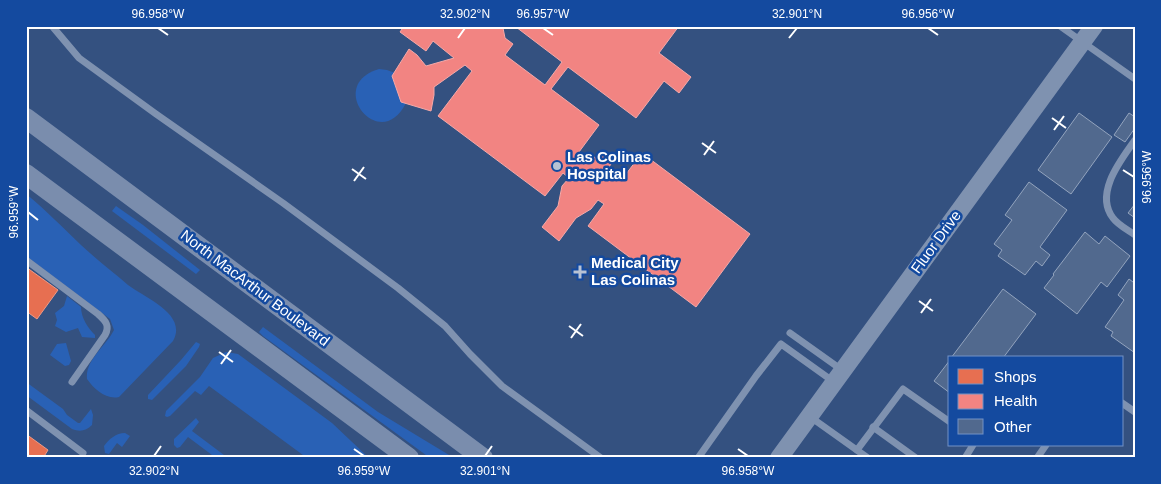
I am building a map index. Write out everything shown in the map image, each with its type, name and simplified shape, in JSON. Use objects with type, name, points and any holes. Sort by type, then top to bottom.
[{"type":"main road","name":"North MacArthur Boulevard","points":[[26,118],[483,458]]},
{"type":"main road","points":[[26,174],[409,458]]},
{"type":"street","name":"Fluor Drive","points":[[779,458],[1094,26]]},
{"type":"lane","points":[[52,26],[80,58],[398,288],[445,326],[502,386],[601,458]]},
{"type":"lane","points":[[1060,26],[1135,79]]},
{"type":"lane","points":[[1135,140],[1116,167],[1108,186],[1106,201],[1113,218],[1135,235]]},
{"type":"lane","points":[[26,260],[98,314],[107,323],[108,330],[105,336],[72,382]]},
{"type":"lane","points":[[790,333],[838,376]]},
{"type":"lane","points":[[698,458],[781,344],[838,376]]},
{"type":"lane","points":[[858,453],[873,427],[903,389],[948,421]]},
{"type":"lane","points":[[1124,404],[1135,412]]},
{"type":"lane","points":[[26,410],[83,453]]},
{"type":"lane","points":[[810,416],[858,453],[868,458]]},
{"type":"lane","points":[[873,427],[916,458]]},
{"type":"lane","points":[[965,458],[972,446]]},
{"type":"lane","points":[[1037,458],[1045,446]]},
{"type":"shaded area","points":[[379,69],[395,73],[406,103],[395,117],[383,122],[372,119],[362,112],[357,100],[356,88],[363,77]]},
{"type":"shaded area","points":[[26,194],[128,285],[154,301],[170,315],[175,323],[176,331],[173,341],[119,397],[110,397],[101,393],[87,379],[89,366],[114,330],[110,319],[26,256]]},
{"type":"shaded area","points":[[116,206],[200,270],[196,274],[112,211]]},
{"type":"shaded area","points":[[67,296],[81,307],[87,326],[95,335],[95,338],[82,337],[78,328],[66,332],[55,326],[57,320],[55,313],[64,306]]},
{"type":"shaded area","points":[[263,327],[378,412],[454,458],[430,458],[263,336],[259,332]]},
{"type":"shaded area","points":[[196,342],[200,344],[199,347],[186,366],[152,400],[148,399],[148,395]]},
{"type":"shaded area","points":[[66,343],[71,361],[69,365],[65,366],[50,355],[57,344]]},
{"type":"shaded area","points":[[226,352],[238,354],[332,423],[369,458],[307,458],[209,386],[201,395],[195,391],[170,416],[165,416],[166,411],[200,377],[213,358]]},
{"type":"shaded area","points":[[26,382],[63,409],[67,415],[78,423],[91,409],[93,415],[92,425],[83,430],[72,429],[26,395]]},
{"type":"shaded area","points":[[196,418],[199,422],[192,431],[228,458],[216,458],[188,437],[180,447],[177,448],[174,445],[174,439]]},
{"type":"shaded area","points":[[125,433],[130,436],[122,447],[117,443],[109,454],[105,453],[104,446],[108,441],[116,435]]},
{"type":"building: Shops","points":[[26,267],[58,290],[37,319],[26,311]]},
{"type":"building: Shops","points":[[26,434],[48,450],[43,458],[26,458]]},
{"type":"building: Health","name":"Las Colinas Hospital","points":[[404,26],[679,26],[659,53],[691,77],[679,93],[664,81],[636,118],[568,67],[551,89],[599,125],[576,156],[587,164],[593,156],[597,159],[601,152],[613,161],[609,167],[623,178],[642,153],[750,234],[696,307],[588,226],[604,204],[598,200],[591,209],[576,218],[559,241],[542,227],[558,206],[562,186],[569,178],[563,173],[545,196],[438,116],[472,71],[465,65],[434,87],[431,111],[401,102],[392,76],[409,49],[426,66],[454,58],[433,41],[426,51],[400,32]],"holes":[[[516,27],[562,62],[545,85],[505,55],[513,44],[505,38],[503,28]]]},
{"type":"building: Other","points":[[1079,113],[1112,137],[1071,194],[1038,170]]},
{"type":"building: Other","points":[[1129,113],[1135,117],[1135,128],[1125,142],[1114,135]]},
{"type":"building: Other","points":[[1029,182],[1067,210],[1040,247],[1050,255],[1042,266],[1036,261],[1025,275],[998,256],[1002,250],[994,244],[1012,220],[1005,215]]},
{"type":"building: Other","points":[[1135,204],[1135,218],[1128,213]]},
{"type":"building: Other","points":[[1085,232],[1099,244],[1105,236],[1130,256],[1107,287],[1101,282],[1077,314],[1044,288]]},
{"type":"building: Other","points":[[1129,279],[1133,282],[1135,280],[1135,353],[1111,336],[1113,332],[1105,327],[1124,300],[1118,295]]},
{"type":"building: Other","points":[[1003,289],[1036,314],[1004,356],[953,356]]},
{"type":"building: Other","points":[[948,363],[948,392],[934,381]]},
{"type":"place","name":"Las Colinas Hospital","points":[[557,166]]},
{"type":"place","name":"Medical City Las Colinas","points":[[580,272]]}]
